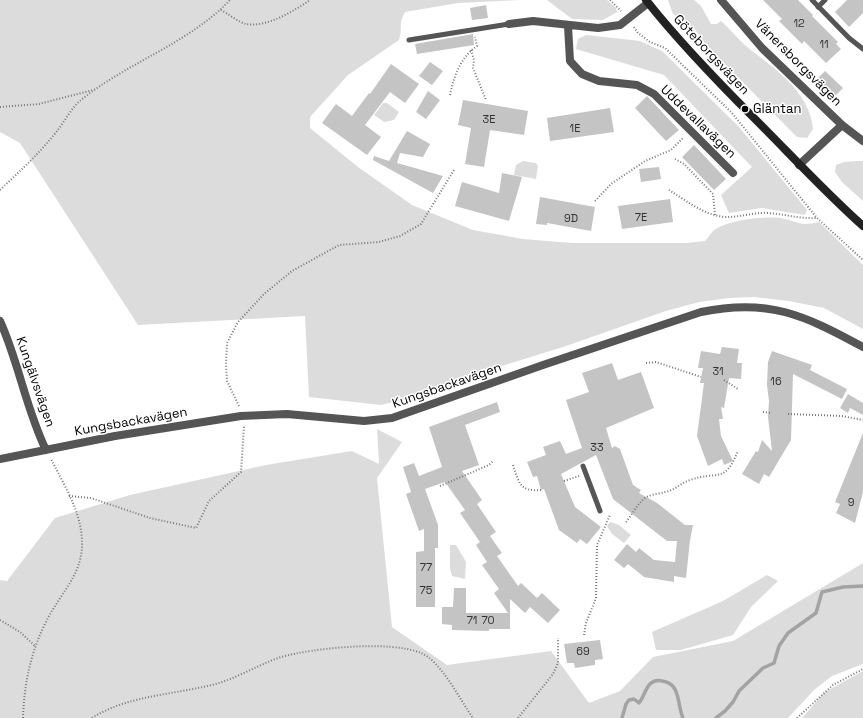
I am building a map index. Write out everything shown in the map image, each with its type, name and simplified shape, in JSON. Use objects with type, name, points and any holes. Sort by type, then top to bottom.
[{"type":"street","name":"Vänersborgsvägen","points":[[721,0],[762,48],[842,125],[863,141]]},
{"type":"street","points":[[509,24],[533,21],[568,26],[598,28],[620,25],[629,19],[647,1]]},
{"type":"street","name":"Göteborgsvägen","points":[[647,1],[667,26],[799,165],[863,226]]},
{"type":"street","name":"Uddevallavägen","points":[[568,26],[570,61],[582,74],[599,81],[637,85],[645,88],[654,94],[733,173]]},
{"type":"street","name":"Vänersborgsvägen","points":[[799,165],[842,125]]},
{"type":"street","name":"Kungsbackavägen","points":[[0,459],[115,436],[241,416],[288,414],[364,421],[392,418],[679,319],[700,312],[724,307],[762,307],[789,312],[834,331],[863,347]]},
{"type":"street","name":"Kungälvsvägen","points":[[0,321],[17,364],[34,420],[46,450]]},
{"type":"lane","points":[[812,0],[863,49]]},
{"type":"lane","points":[[818,7],[826,0]]},
{"type":"lane","points":[[409,40],[509,24]]},
{"type":"lane","points":[[583,466],[600,511]]},
{"type":"path","points":[[0,190],[32,160],[80,100],[145,59],[184,38],[221,10],[230,0]]},
{"type":"path","points":[[221,10],[244,24],[254,24],[293,12],[310,0]]},
{"type":"path","points":[[610,0],[629,19],[638,33],[650,42],[664,48],[740,121],[817,218],[863,260]]},
{"type":"path","points":[[450,95],[454,76],[471,50],[477,46],[474,29]]},
{"type":"path","points":[[471,50],[474,60],[473,68],[486,100]]},
{"type":"path","points":[[0,108],[39,104],[98,88]]},
{"type":"path","points":[[595,201],[611,184],[645,161],[670,150],[691,131]]},
{"type":"path","points":[[675,159],[684,164],[713,194],[715,215]]},
{"type":"path","points":[[69,496],[91,498],[150,518],[196,528],[209,501],[241,472],[244,427],[238,403],[227,381],[226,365],[227,343],[238,322],[264,294],[292,271],[339,246],[379,242],[400,236],[421,224],[454,170]]},
{"type":"path","points":[[669,190],[696,207],[715,215],[726,217],[761,213],[799,218],[817,218]]},
{"type":"path","points":[[646,363],[656,362],[701,377]]},
{"type":"path","points":[[724,380],[738,389]]},
{"type":"path","points":[[763,412],[772,413]]},
{"type":"path","points":[[788,414],[842,416],[863,420]]},
{"type":"path","points":[[23,718],[29,663],[35,646],[44,625],[68,588],[80,565],[82,540],[78,517],[46,450]]},
{"type":"path","points":[[626,522],[644,499],[650,495],[666,492],[693,478],[722,475],[728,471],[733,464],[738,451]]},
{"type":"path","points":[[440,486],[489,466],[493,461]]},
{"type":"path","points":[[513,465],[520,484],[526,489],[541,490]]},
{"type":"path","points":[[564,482],[580,476]]},
{"type":"path","points":[[584,635],[586,623],[596,598],[598,545],[610,515]]},
{"type":"path","points":[[0,620],[20,632],[35,646]]},
{"type":"path","points":[[518,718],[553,674],[558,663],[558,638]]},
{"type":"path","points":[[92,718],[125,703],[219,683],[247,673],[279,658],[306,651],[388,646],[408,648],[427,656],[435,663],[473,718]]},
{"type":"path","points":[[797,718],[833,685],[863,669]]},
{"type":"shaded area","points":[[0,0],[520,0],[458,3],[405,12],[401,23],[399,40],[348,75],[310,117],[310,128],[358,167],[412,205],[473,230],[523,239],[572,243],[686,243],[705,241],[713,231],[719,227],[755,218],[780,218],[802,224],[819,222],[863,265],[863,329],[824,308],[789,301],[754,297],[729,298],[699,302],[666,311],[563,347],[447,383],[417,396],[381,405],[309,397],[305,316],[138,325],[20,143],[0,132]]},
{"type":"shaded area","points":[[547,0],[607,0],[616,8],[617,12],[603,20],[572,19]]},
{"type":"shaded area","points":[[668,0],[694,0],[701,6],[711,24],[717,24],[721,21],[747,47],[779,72],[798,92],[805,104],[813,129],[807,138],[797,137],[706,45],[694,28],[673,14]]},
{"type":"shaded area","points":[[586,35],[640,41],[662,51],[739,127],[807,210],[805,215],[762,208],[729,213],[721,195],[752,167],[664,75],[576,49],[578,39]]},
{"type":"shaded area","points":[[383,103],[387,103],[399,112],[394,120],[384,122],[374,115]]},
{"type":"shaded area","points":[[523,161],[536,163],[538,166],[536,179],[514,175],[516,165]]},
{"type":"shaded area","points":[[863,161],[863,201],[842,182],[835,172],[836,165],[844,162]]},
{"type":"shaded area","points":[[377,429],[402,442],[377,478],[392,627],[447,665],[551,651],[589,703],[620,691],[653,657],[733,641],[863,563],[863,664],[832,676],[814,690],[788,718],[0,718],[0,580],[7,581],[55,518],[130,495],[266,465],[352,451],[379,464]]},
{"type":"shaded area","points":[[610,522],[619,525],[631,535],[624,543],[612,534],[607,526]]},
{"type":"shaded area","points":[[450,545],[456,545],[466,562],[465,579],[452,576],[450,569]]},
{"type":"shaded area","points":[[767,575],[778,581],[751,607],[733,635],[681,650],[656,650],[652,632],[723,601]]},
{"type":"shaded area","points":[[863,671],[863,718],[802,718],[825,692]]},
{"type":"building","points":[[763,0],[798,0],[838,42],[836,44],[841,49],[826,63],[804,41],[802,44],[779,21],[782,19]]},
{"type":"building","points":[[847,0],[863,0],[863,13],[849,27],[835,12]]},
{"type":"building","points":[[486,5],[488,18],[472,20],[470,8]]},
{"type":"building","points":[[473,34],[474,45],[417,54],[415,44]]},
{"type":"building","points":[[430,62],[443,71],[432,85],[419,76]]},
{"type":"building","points":[[391,64],[419,84],[405,103],[390,92],[365,125],[381,137],[367,155],[322,123],[336,104],[352,116],[369,93],[370,94]]},
{"type":"building","points":[[825,71],[843,88],[833,98],[821,87],[824,84],[818,78]]},
{"type":"building","points":[[428,91],[440,100],[426,119],[416,112]]},
{"type":"building","points":[[647,96],[679,130],[666,141],[635,108]]},
{"type":"building","points":[[463,100],[528,111],[524,135],[490,130],[484,167],[465,164],[471,128],[458,125]]},
{"type":"building","points":[[610,108],[614,132],[550,141],[547,118]]},
{"type":"building","points":[[407,131],[430,144],[423,157],[400,153],[397,163],[443,176],[433,193],[373,160],[374,156],[389,161]]},
{"type":"building","points":[[694,145],[726,179],[714,190],[682,157]]},
{"type":"building","points":[[659,167],[661,179],[641,182],[639,169]]},
{"type":"building","points":[[502,173],[522,177],[509,221],[455,206],[462,182],[499,193]]},
{"type":"building","points":[[540,197],[595,207],[591,231],[547,223],[547,225],[536,224]]},
{"type":"building","points":[[670,199],[673,222],[622,229],[618,206]]},
{"type":"building","points":[[722,347],[739,349],[737,363],[742,363],[741,379],[729,378],[724,408],[721,407],[723,419],[719,419],[721,436],[733,461],[724,465],[722,459],[708,466],[697,436],[704,383],[700,383],[703,368],[698,368],[701,351],[720,354]]},
{"type":"building","points":[[772,351],[812,365],[810,370],[847,389],[842,399],[793,374],[791,440],[769,477],[764,474],[759,484],[742,474],[756,451],[758,452],[762,440],[772,451],[768,417],[769,401],[767,385],[768,362]]},
{"type":"building","points":[[612,363],[618,380],[641,372],[654,408],[606,428],[612,448],[615,446],[620,449],[633,485],[641,490],[639,493],[657,503],[685,525],[693,525],[686,578],[674,576],[674,582],[644,577],[628,564],[624,568],[614,560],[627,544],[636,552],[639,548],[654,560],[675,562],[677,541],[667,541],[613,499],[596,455],[561,474],[575,507],[601,527],[587,544],[580,539],[577,543],[559,530],[544,489],[541,490],[537,476],[533,477],[527,462],[546,455],[543,447],[560,441],[566,454],[582,448],[566,400],[589,392],[582,373]]},
{"type":"building","points":[[848,394],[863,403],[863,415],[850,408],[848,413],[840,408]]},
{"type":"building","points":[[497,402],[500,412],[465,425],[479,465],[462,471],[482,500],[477,504],[496,532],[490,536],[502,553],[497,556],[518,586],[521,583],[537,598],[542,593],[560,610],[548,623],[530,607],[525,613],[510,599],[510,629],[489,629],[489,631],[452,630],[452,625],[442,624],[442,607],[453,607],[454,588],[466,588],[466,613],[508,613],[494,593],[499,589],[482,565],[487,562],[476,545],[480,542],[460,513],[465,510],[445,482],[425,489],[438,525],[438,548],[435,548],[435,607],[416,607],[416,552],[424,551],[424,529],[419,531],[406,494],[411,492],[403,467],[414,463],[419,476],[442,467],[429,427]]},
{"type":"building","points":[[863,433],[863,492],[855,523],[836,513],[840,504],[835,502]]},
{"type":"building","points":[[600,640],[603,659],[595,660],[595,665],[575,668],[574,663],[567,663],[564,644]]},
{"type":"waterway","points":[[716,718],[725,711],[733,702],[739,691],[763,668],[774,663],[779,646],[788,633],[816,613],[822,592],[843,587],[863,586]]},
{"type":"waterway","points":[[622,718],[626,704],[629,700],[634,699],[639,703],[647,688],[654,681],[668,683],[672,686],[677,695],[683,718]]},
{"type":"place","name":"Gläntan","points":[[745,109]]}]
